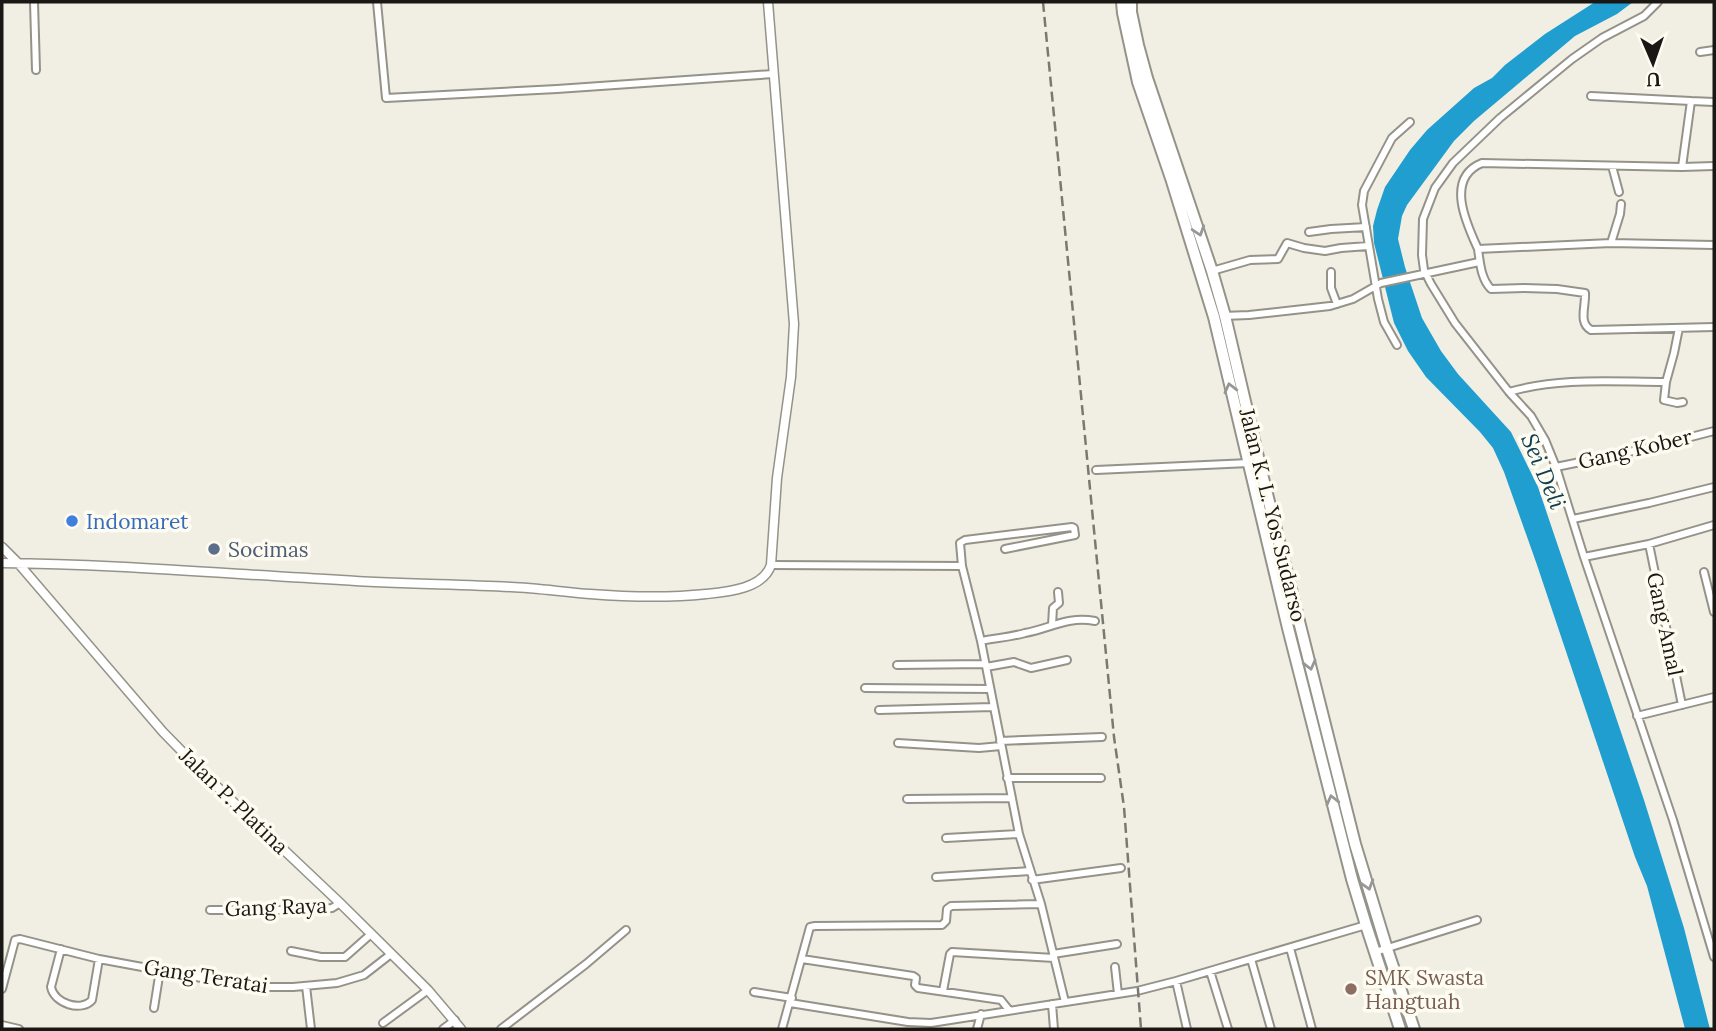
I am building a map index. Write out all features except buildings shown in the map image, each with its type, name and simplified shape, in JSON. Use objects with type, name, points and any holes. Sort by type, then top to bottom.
[{"type":"highway","name":"Jalan K. L. Yos Sudarso","points":[[1122,2],[1138,82],[1219,316],[1261,470],[1355,844],[1414,1029]]},
{"type":"highway","name":"Jalan K. L. Yos Sudarso","points":[[1131,2],[1147,78],[1212,271],[1249,463],[1288,628],[1366,925],[1400,1029]]},
{"type":"street","points":[[34,2],[36,70]]},
{"type":"street","points":[[377,2],[386,97],[557,89],[773,74]]},
{"type":"street","points":[[2,563],[424,585],[529,587],[647,597],[707,594],[742,588],[762,578],[771,565],[777,478],[791,377],[794,324],[768,2]]},
{"type":"street","points":[[1658,2],[1644,16],[1602,38],[1573,59],[1500,118],[1453,163],[1435,188],[1423,219],[1422,255],[1426,274],[1455,323],[1541,430],[1556,467],[1673,820],[1714,957]]},
{"type":"street","points":[[1700,52],[1714,50]]},
{"type":"street","points":[[1591,96],[1714,102]]},
{"type":"street","points":[[1682,167],[1691,101]]},
{"type":"street","points":[[1397,345],[1384,322],[1379,284],[1368,246],[1362,205],[1364,191],[1392,138],[1410,122]]},
{"type":"street","points":[[1714,166],[1491,163],[1477,165],[1466,175],[1460,190],[1464,214],[1478,249],[1479,262],[1485,281],[1491,289],[1546,289],[1585,293],[1584,323],[1591,330],[1714,327]]},
{"type":"street","points":[[1612,166],[1619,192]]},
{"type":"street","points":[[1611,243],[1621,204]]},
{"type":"street","points":[[1309,232],[1366,227]]},
{"type":"street","points":[[1212,271],[1250,260],[1278,259],[1287,243],[1325,251],[1368,246]]},
{"type":"street","points":[[1478,249],[1611,243],[1714,246]]},
{"type":"street","points":[[1219,316],[1330,306],[1353,299],[1379,284],[1479,262]]},
{"type":"street","points":[[1331,272],[1331,288],[1336,304]]},
{"type":"street","points":[[1679,328],[1664,400],[1683,402]]},
{"type":"street","points":[[1509,392],[1560,382],[1666,382]]},
{"type":"street","name":"Gang Kober","points":[[1556,467],[1714,431]]},
{"type":"street","points":[[1096,470],[1249,463]]},
{"type":"street","points":[[1573,519],[1714,487]]},
{"type":"street","points":[[1584,557],[1649,544],[1714,525]]},
{"type":"street","points":[[1005,549],[1075,535],[1074,528],[965,540],[959,546],[981,641],[1019,834],[1041,904],[1065,1002]]},
{"type":"street","name":"Gang Amal","points":[[1649,544],[1682,705]]},
{"type":"street","name":"Jalan P. Platina","points":[[2,547],[163,732],[340,902],[428,990],[461,1029]]},
{"type":"street","points":[[771,565],[962,566]]},
{"type":"street","points":[[1704,572],[1714,612]]},
{"type":"street","points":[[1052,625],[1053,608],[1059,603],[1058,592]]},
{"type":"street","points":[[981,641],[1026,633],[1072,619],[1095,621]]},
{"type":"street","points":[[897,665],[986,665],[1014,662],[1031,668],[1067,660]]},
{"type":"street","points":[[865,688],[990,689]]},
{"type":"street","points":[[1637,716],[1714,697]]},
{"type":"street","points":[[878,710],[993,707]]},
{"type":"street","points":[[898,743],[979,748],[1000,743],[1102,737]]},
{"type":"street","points":[[1007,778],[1101,778]]},
{"type":"street","points":[[907,799],[1012,798]]},
{"type":"street","points":[[946,838],[1019,834]]},
{"type":"street","points":[[1032,880],[1121,868]]},
{"type":"street","points":[[936,877],[1030,871]]},
{"type":"street","name":"Gang Raya","points":[[210,910],[310,910],[332,908],[340,902]]},
{"type":"street","points":[[782,1029],[810,927],[942,925],[946,921],[947,909],[951,906],[1041,904]]},
{"type":"street","points":[[1375,952],[1477,920]]},
{"type":"street","points":[[754,992],[920,1023],[1118,994],[1176,981],[1366,925]]},
{"type":"street","points":[[502,1029],[626,930]]},
{"type":"street","points":[[290,951],[321,957],[345,957],[371,934]]},
{"type":"street","name":"Gang Teratai","points":[[2,989],[15,940],[19,939],[99,959],[253,986],[337,983],[363,975],[391,954]]},
{"type":"street","points":[[943,990],[950,954],[953,952],[1053,956],[1117,944]]},
{"type":"street","points":[[1290,948],[1312,1029]]},
{"type":"street","points":[[61,949],[51,987],[52,993],[63,1003],[90,1003],[99,959]]},
{"type":"street","points":[[802,959],[913,976],[918,988],[1001,1000],[1009,1010]]},
{"type":"street","points":[[1251,959],[1271,1029]]},
{"type":"street","points":[[1115,967],[1118,994]]},
{"type":"street","points":[[154,1008],[160,970]]},
{"type":"street","points":[[1210,971],[1228,1029]]},
{"type":"street","points":[[1176,981],[1187,1029]]},
{"type":"street","points":[[306,986],[311,1029]]},
{"type":"street","points":[[383,1023],[428,990]]},
{"type":"street","points":[[1052,1004],[1055,1029]]},
{"type":"street","points":[[977,1029],[981,1014]]},
{"type":"street","points":[[443,1029],[455,1020]]},
{"type":"street","points":[[2,1025],[19,1029]]},
{"type":"water","points":[[1595,2],[1633,2],[1617,14],[1575,36],[1454,141],[1407,205],[1398,239],[1422,318],[1458,374],[1511,432],[1538,487],[1644,800],[1684,928],[1710,1029],[1685,1029],[1647,886],[1504,472],[1493,448],[1426,377],[1408,351],[1394,323],[1374,243],[1373,226],[1385,187],[1427,130],[1474,88],[1492,78],[1545,34]]},
{"type":"railway","points":[[1043,2],[1114,737],[1124,807],[1141,1029]]},
{"type":"place","name":"Indomaret","points":[[72,521]]},
{"type":"place","name":"Socimas","points":[[214,549]]},
{"type":"place","name":"SMK Swasta Hangtuah","points":[[1351,989]]},
{"type":"water label","name":"Sei Deli","points":[[1544,471]]}]
